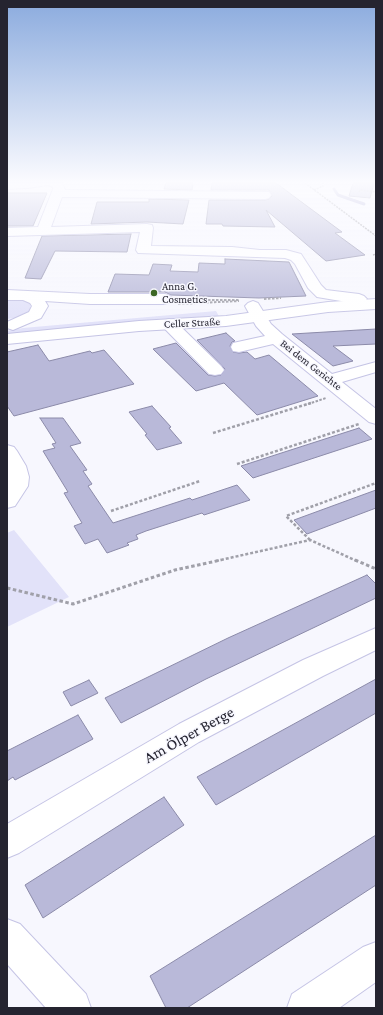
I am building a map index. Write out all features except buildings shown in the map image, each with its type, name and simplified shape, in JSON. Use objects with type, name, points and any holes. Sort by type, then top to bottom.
[{"type":"street","points":[[7,232],[40,230]]},
{"type":"street","points":[[147,230],[143,250],[232,251],[260,254],[286,254],[296,257],[301,262],[315,288],[322,294],[359,299]]},
{"type":"street","name":"Celler Straße","points":[[7,295],[90,299],[165,299]]},
{"type":"street","points":[[9,330],[35,315],[40,306],[36,300],[23,295]]},
{"type":"street","name":"Celler Straße","points":[[9,330],[74,332],[226,321],[256,312],[376,298]]},
{"type":"street","name":"Celler Straße","points":[[90,299],[100,306],[116,311],[138,314]]},
{"type":"street","name":"Celler Straße","points":[[9,330],[138,314],[256,312],[376,304]]},
{"type":"street","name":"Bei dem Gerichte","points":[[256,312],[264,326],[276,338],[330,388],[369,420]]},
{"type":"street","points":[[169,324],[215,370]]},
{"type":"street","points":[[239,347],[276,338]]},
{"type":"street","points":[[330,388],[376,367]]},
{"type":"street","points":[[7,451],[16,466],[18,477],[17,486],[7,501]]},
{"type":"street","name":"Am Ölper Berge","points":[[7,842],[189,733],[313,668],[376,638]]},
{"type":"street","points":[[7,937],[72,1008]]},
{"type":"street","points":[[306,1008],[376,960]]},
{"type":"path","points":[[213,433],[330,388]]},
{"type":"path","points":[[237,464],[369,420]]},
{"type":"path","points":[[111,511],[200,480]]},
{"type":"path","points":[[376,483],[286,516],[310,540],[376,569]]},
{"type":"path","points":[[7,588],[74,604],[175,570],[310,540]]},
{"type":"shaded area","points":[[7,298],[21,299],[31,303],[30,311],[20,317],[7,319]]},
{"type":"shaded area","points":[[216,311],[220,318],[7,336],[7,331],[23,328]]},
{"type":"shaded area","points":[[14,530],[69,597],[7,627],[7,533]]},
{"type":"place","name":"Anna G. Cosmetics","points":[[154,293]]}]
